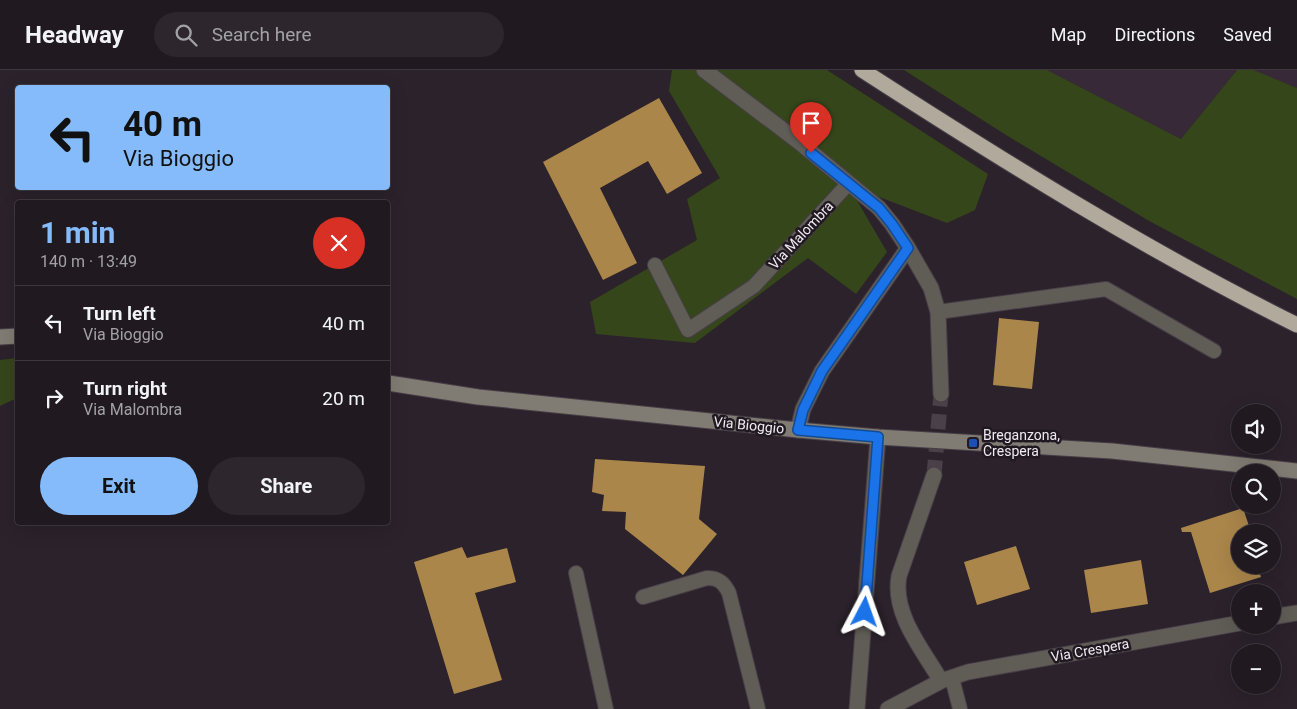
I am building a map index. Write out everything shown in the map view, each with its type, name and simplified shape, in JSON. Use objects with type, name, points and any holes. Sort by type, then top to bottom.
[{"type":"highway","points":[[862,70],[972,141],[1117,228],[1253,303],[1297,325]]},
{"type":"main road","points":[[0,337],[15,336]]},
{"type":"main road","name":"Via Bioggio","points":[[390,382],[478,396],[798,430],[1172,456],[1297,462]]},
{"type":"main road","name":"Via Bioggio","points":[[1172,456],[1297,471]]},
{"type":"street","points":[[704,70],[799,142],[879,208],[892,224],[931,288],[938,312],[941,394]]},
{"type":"street","points":[[798,430],[803,410],[822,371],[908,248]]},
{"type":"street","points":[[857,709],[878,437]]},
{"type":"street","points":[[934,475],[899,576],[897,587],[900,608],[906,622],[947,679]]},
{"type":"street","points":[[1281,616],[1297,613]]},
{"type":"street","name":"Via Crespera","points":[[888,709],[947,679],[997,666],[1231,625]]},
{"type":"lane","name":"Via Malombra","points":[[655,265],[688,330],[754,286],[848,184]]},
{"type":"lane","points":[[938,312],[1106,289],[1214,350]]},
{"type":"lane","points":[[576,573],[606,709]]},
{"type":"lane","points":[[643,597],[707,578],[716,578],[725,585],[729,593],[758,709]]},
{"type":"lane","points":[[947,679],[960,709]]},
{"type":"shaded area","points":[[1047,70],[1237,70],[1181,139]]},
{"type":"shaded area","points":[[1254,70],[1297,70],[1297,88]]},
{"type":"green space","points":[[672,70],[827,70],[988,174],[975,210],[947,223],[848,185],[887,252],[856,294],[808,258],[695,343],[596,334],[590,302],[697,240],[687,199],[720,178],[669,91]]},
{"type":"green space","points":[[904,70],[1047,70],[1181,139],[1237,70],[1254,70],[1297,88],[1297,299],[1151,222],[1006,135]]},
{"type":"green space","points":[[15,358],[15,399],[0,406],[0,360]]},
{"type":"building","points":[[659,98],[702,173],[667,194],[648,161],[600,188],[637,263],[603,280],[543,162]]},
{"type":"building","points":[[999,318],[1039,322],[1032,389],[993,385]]},
{"type":"building","points":[[595,459],[705,466],[699,519],[717,534],[683,575],[625,529],[626,512],[602,511],[604,495],[592,492]]},
{"type":"building","points":[[1231,512],[1231,514],[1245,514],[1248,524],[1231,524],[1231,574],[1260,574],[1261,577],[1239,584],[1231,584],[1231,586],[1210,593],[1191,532],[1182,532],[1181,528]]},
{"type":"building","points":[[1016,546],[1030,589],[977,605],[964,562]]},
{"type":"building","points":[[462,547],[467,558],[507,548],[516,582],[475,593],[502,680],[454,694],[414,562]]},
{"type":"building","points":[[1141,560],[1148,604],[1091,613],[1084,570]]},
{"type":"tunnel","points":[[934,475],[941,394]]},
{"type":"place","name":"Breganzona, Crespera","points":[[973,443]]},
{"type":"route","points":[[811,153],[879,208],[908,248],[822,371],[803,410],[798,430],[878,437],[865,612]]}]
